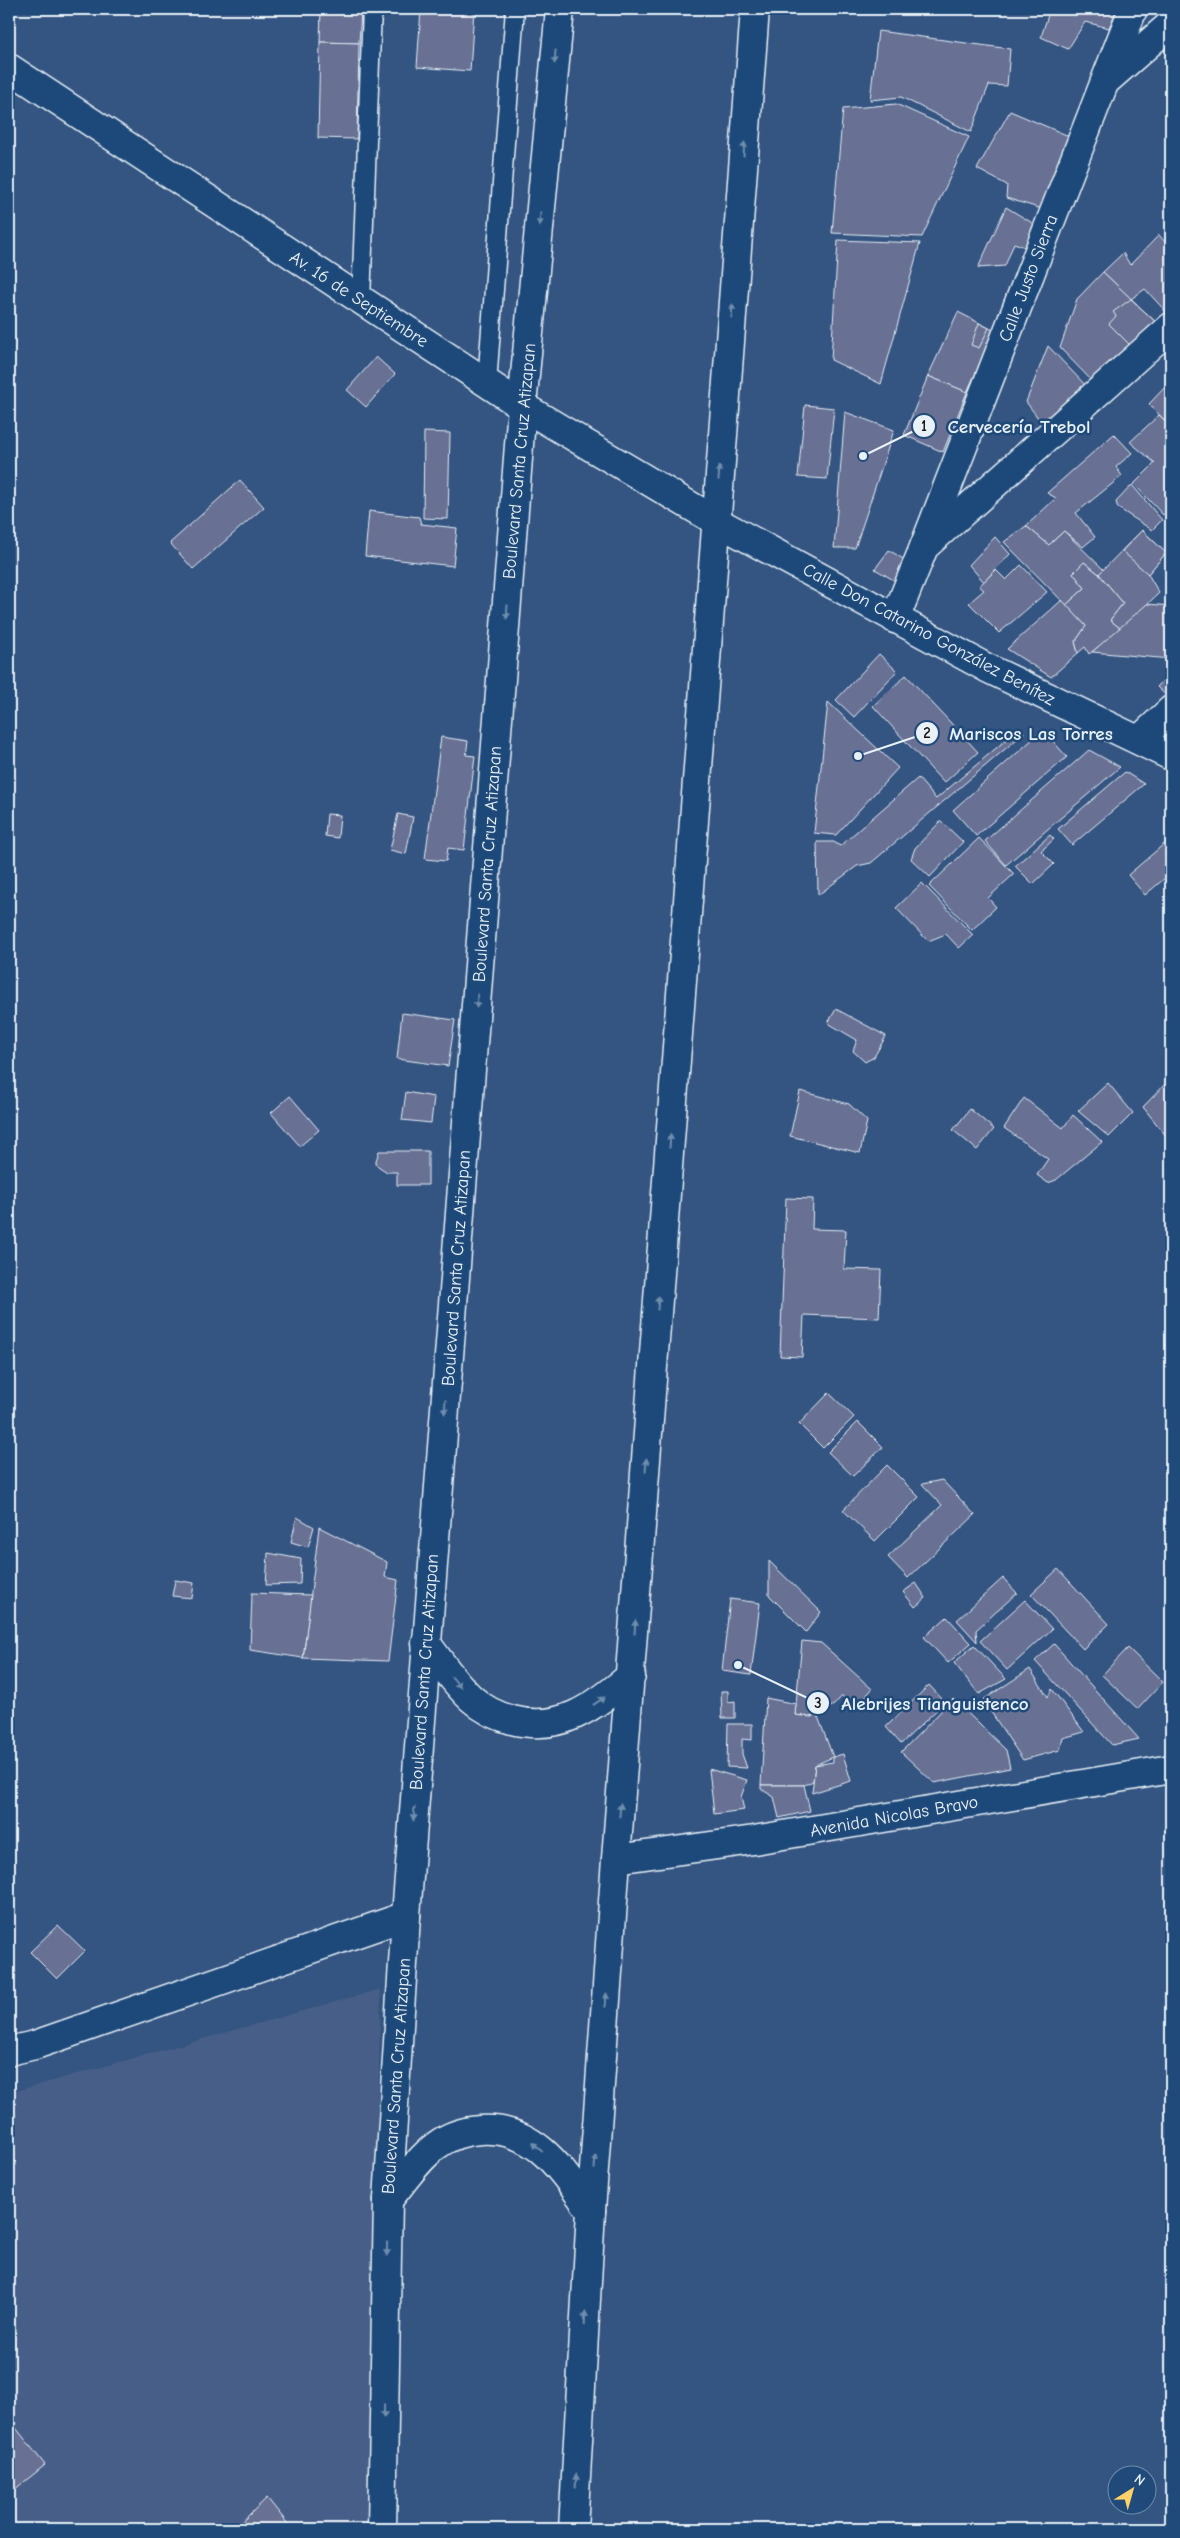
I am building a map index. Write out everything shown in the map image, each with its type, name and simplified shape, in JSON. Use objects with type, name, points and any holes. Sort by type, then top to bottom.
[{"type":"main road","name":"Boulevard Santa Cruz Atizapan","points":[[382,2529],[388,2200],[406,1916],[522,406],[560,9]]},
{"type":"main road","points":[[573,2529],[616,1859],[755,9]]},
{"type":"main road","name":"Calle Justo Sierra","points":[[895,619],[1132,9]]},
{"type":"main road","points":[[1104,83],[1171,24]]},
{"type":"main road","name":"Av. 16 de Septiembre","points":[[9,68],[522,406],[716,521]]},
{"type":"main road","points":[[924,547],[1171,327]]},
{"type":"main road","name":"Calle Don Catarino González Benítez","points":[[716,521],[987,668],[1171,756]]},
{"type":"main road","points":[[1139,740],[1171,710]]},
{"type":"main road","points":[[426,1643],[455,1682],[473,1700],[498,1716],[532,1725],[566,1719],[598,1702],[631,1676]]},
{"type":"main road","name":"Avenida Nicolas Bravo","points":[[616,1859],[754,1840],[1171,1769]]},
{"type":"main road","points":[[9,2051],[35,2044],[406,1916]]},
{"type":"main road","points":[[388,2200],[437,2145],[465,2131],[495,2129],[527,2138],[556,2163],[592,2210]]},
{"type":"lane","points":[[361,301],[372,9]]},
{"type":"lane","points":[[487,383],[515,9]]},
{"type":"shaded area","points":[[381,1989],[367,2529],[9,2529],[9,2093]]},
{"type":"building","points":[[321,9],[361,9],[359,43],[320,42]]},
{"type":"building","points":[[421,9],[474,9],[470,71],[417,67]]},
{"type":"building","points":[[1050,9],[1117,9],[1109,28],[1085,22],[1068,49],[1041,37]]},
{"type":"building","points":[[878,31],[1010,49],[1007,86],[989,85],[971,132],[901,97],[870,100]]},
{"type":"building","points":[[320,42],[359,43],[357,139],[318,138]]},
{"type":"building","points":[[896,104],[969,137],[922,237],[832,233],[843,109]]},
{"type":"building","points":[[1010,111],[1071,137],[1042,209],[1006,198],[1007,185],[977,169]]},
{"type":"building","points":[[1006,207],[1034,224],[1025,247],[1014,243],[1005,266],[978,268]]},
{"type":"building","points":[[1159,235],[1171,249],[1171,312],[1169,315],[1145,289],[1131,299],[1103,272],[1123,253],[1130,265]]},
{"type":"building","points":[[838,240],[920,243],[881,384],[831,360]]},
{"type":"building","points":[[1103,272],[1160,326],[1095,384],[1060,348],[1077,299]]},
{"type":"building","points":[[1131,299],[1160,326],[1134,349],[1109,324],[1116,316],[1113,312]]},
{"type":"building","points":[[958,312],[995,331],[967,392],[928,376]]},
{"type":"building","points":[[979,323],[989,328],[979,348],[971,345]]},
{"type":"building","points":[[1048,346],[1089,389],[1045,427],[1026,402]]},
{"type":"building","points":[[376,357],[395,374],[366,407],[347,390]]},
{"type":"building","points":[[928,376],[967,392],[943,452],[904,435]]},
{"type":"building","points":[[1168,384],[1171,386],[1171,427],[1149,404]]},
{"type":"building","points":[[805,405],[834,408],[827,479],[798,477]]},
{"type":"building","points":[[845,412],[894,430],[855,548],[834,548]]},
{"type":"building","points":[[1159,415],[1171,427],[1171,508],[1163,515],[1134,484],[1155,463],[1130,442]]},
{"type":"building","points":[[424,432],[450,433],[448,519],[423,518]]},
{"type":"building","points":[[1114,434],[1132,453],[1116,467],[1122,476],[1076,513],[1095,537],[1083,547],[1064,531],[1049,545],[1026,526],[1056,498],[1047,493]]},
{"type":"building","points":[[240,480],[264,507],[193,569],[170,543]]},
{"type":"building","points":[[1132,485],[1162,520],[1152,530],[1118,508],[1116,502]]},
{"type":"building","points":[[369,511],[419,517],[421,524],[457,528],[453,566],[365,556]]},
{"type":"building","points":[[1026,526],[1049,545],[1064,531],[1104,570],[1099,574],[1084,562],[1073,573],[1085,588],[1066,605],[1004,542]]},
{"type":"building","points":[[1142,530],[1166,553],[1148,574],[1159,593],[1121,629],[1110,620],[1123,603],[1099,574]]},
{"type":"building","points":[[1142,530],[1166,553],[1148,574],[1122,551]]},
{"type":"building","points":[[995,537],[1010,554],[984,582],[969,565]]},
{"type":"building","points":[[889,550],[911,564],[897,582],[875,569]]},
{"type":"building","points":[[1084,562],[1099,574],[1123,603],[1110,620],[1121,629],[1089,654],[1085,647],[1078,653],[1075,642],[1086,626],[1066,605],[1085,588],[1073,573]]},
{"type":"building","points":[[1021,565],[1047,592],[999,633],[969,603],[984,590],[979,586],[996,570],[1006,580]]},
{"type":"building","points":[[1062,600],[1086,626],[1075,642],[1078,653],[1051,677],[1007,649]]},
{"type":"building","points":[[1147,604],[1171,606],[1171,659],[1092,652]]},
{"type":"building","points":[[879,654],[897,671],[854,717],[836,700]]},
{"type":"building","points":[[1171,672],[1171,696],[1169,698],[1157,687]]},
{"type":"building","points":[[906,675],[978,752],[944,783],[873,706]]},
{"type":"building","points":[[828,702],[898,768],[836,835],[814,833]]},
{"type":"building","points":[[1020,728],[1024,733],[871,863],[857,866],[818,895],[817,842],[834,842],[840,846],[918,778],[936,799]]},
{"type":"building","points":[[1043,730],[1067,757],[976,836],[953,810]]},
{"type":"building","points":[[441,737],[468,741],[466,755],[475,756],[464,850],[448,848],[446,861],[425,859]]},
{"type":"building","points":[[1089,750],[1120,767],[1006,865],[985,841]]},
{"type":"building","points":[[1125,772],[1144,784],[1072,845],[1058,829]]},
{"type":"building","points":[[327,814],[340,815],[338,838],[325,836]]},
{"type":"building","points":[[398,814],[413,817],[406,854],[390,850]]},
{"type":"building","points":[[941,821],[963,842],[930,877],[911,859],[915,848]]},
{"type":"building","points":[[1050,835],[1054,839],[1041,851],[1054,864],[1033,884],[1015,866]]},
{"type":"building","points":[[979,838],[1014,874],[988,898],[996,907],[972,930],[929,886]]},
{"type":"building","points":[[1171,838],[1171,873],[1145,895],[1128,875]]},
{"type":"building","points":[[922,883],[973,935],[959,948],[946,934],[928,941],[896,908]]},
{"type":"building","points":[[836,1009],[886,1036],[874,1057],[865,1062],[853,1051],[857,1040],[828,1023]]},
{"type":"building","points":[[402,1013],[455,1020],[448,1066],[397,1059]]},
{"type":"building","points":[[1171,1078],[1171,1142],[1143,1107]]},
{"type":"building","points":[[1108,1083],[1133,1113],[1109,1137],[1078,1111]]},
{"type":"building","points":[[800,1091],[849,1104],[867,1121],[860,1153],[790,1136]]},
{"type":"building","points":[[406,1092],[434,1097],[431,1123],[402,1120]]},
{"type":"building","points":[[290,1096],[319,1130],[300,1146],[271,1113]]},
{"type":"building","points":[[1024,1098],[1063,1128],[1073,1115],[1102,1142],[1056,1180],[1048,1183],[1037,1175],[1048,1159],[1004,1128]]},
{"type":"building","points":[[970,1109],[994,1129],[977,1150],[953,1130]]},
{"type":"building","points":[[379,1151],[428,1151],[428,1185],[397,1185],[397,1172],[387,1172],[375,1164]]},
{"type":"building","points":[[786,1198],[813,1199],[812,1229],[846,1230],[844,1269],[881,1270],[879,1318],[804,1315],[802,1357],[780,1356]]},
{"type":"building","points":[[829,1393],[854,1417],[823,1448],[799,1424]]},
{"type":"building","points":[[858,1422],[883,1447],[853,1476],[828,1452]]},
{"type":"building","points":[[887,1465],[919,1497],[875,1541],[843,1510]]},
{"type":"building","points":[[942,1480],[975,1515],[908,1578],[888,1557],[942,1505],[922,1484]]},
{"type":"building","points":[[297,1517],[314,1527],[308,1547],[291,1542]]},
{"type":"building","points":[[319,1527],[387,1562],[385,1577],[398,1580],[388,1661],[303,1658]]},
{"type":"building","points":[[268,1553],[301,1559],[300,1584],[266,1585]]},
{"type":"building","points":[[769,1561],[821,1612],[806,1632],[769,1595]]},
{"type":"building","points":[[1058,1569],[1109,1624],[1083,1649],[1031,1594]]},
{"type":"building","points":[[1003,1578],[1017,1593],[976,1630],[977,1642],[957,1620]]},
{"type":"building","points":[[175,1580],[194,1583],[192,1598],[172,1596]]},
{"type":"building","points":[[916,1583],[926,1598],[915,1607],[903,1592]]},
{"type":"building","points":[[252,1593],[311,1595],[303,1658],[250,1650]]},
{"type":"building","points":[[730,1599],[760,1603],[751,1675],[722,1671]]},
{"type":"building","points":[[1025,1600],[1052,1629],[1007,1670],[980,1641]]},
{"type":"building","points":[[947,1617],[971,1643],[948,1663],[924,1637]]},
{"type":"building","points":[[802,1641],[821,1643],[872,1689],[856,1708],[842,1696],[834,1705],[811,1717],[795,1715]]},
{"type":"building","points":[[1054,1644],[1139,1739],[1112,1745],[1035,1661]]},
{"type":"building","points":[[974,1645],[1006,1679],[979,1694],[954,1663]]},
{"type":"building","points":[[1128,1648],[1163,1682],[1138,1709],[1102,1675]]},
{"type":"building","points":[[1030,1669],[1048,1697],[1052,1689],[1084,1732],[1063,1738],[1060,1750],[1023,1760],[983,1700]]},
{"type":"building","points":[[929,1685],[945,1702],[901,1744],[886,1727]]},
{"type":"building","points":[[721,1691],[728,1691],[728,1702],[735,1701],[735,1718],[722,1718]]},
{"type":"building","points":[[766,1698],[796,1704],[795,1715],[811,1717],[817,1714],[833,1757],[815,1765],[813,1781],[804,1785],[761,1785]]},
{"type":"building","points":[[953,1699],[1006,1750],[1010,1768],[934,1783],[901,1752]]},
{"type":"building","points":[[728,1724],[752,1724],[752,1740],[742,1739],[742,1754],[747,1768],[727,1767]]},
{"type":"building","points":[[843,1754],[851,1781],[812,1793],[815,1765],[833,1762],[833,1757]]},
{"type":"building","points":[[709,1769],[747,1780],[741,1797],[744,1810],[714,1814]]},
{"type":"building","points":[[761,1785],[804,1785],[810,1811],[779,1818],[774,1797],[761,1789]]},
{"type":"building","points":[[58,1925],[85,1951],[57,1979],[30,1952]]},
{"type":"building","points":[[9,2419],[45,2465],[9,2494]]},
{"type":"building","points":[[267,2498],[292,2529],[234,2529]]},
{"type":"place","name":"Cervecería Trebol","points":[[863,456]]},
{"type":"place","name":"Mariscos Las Torres","points":[[858,756]]},
{"type":"place","name":"Alebrijes Tianguistenco","points":[[738,1665]]}]
